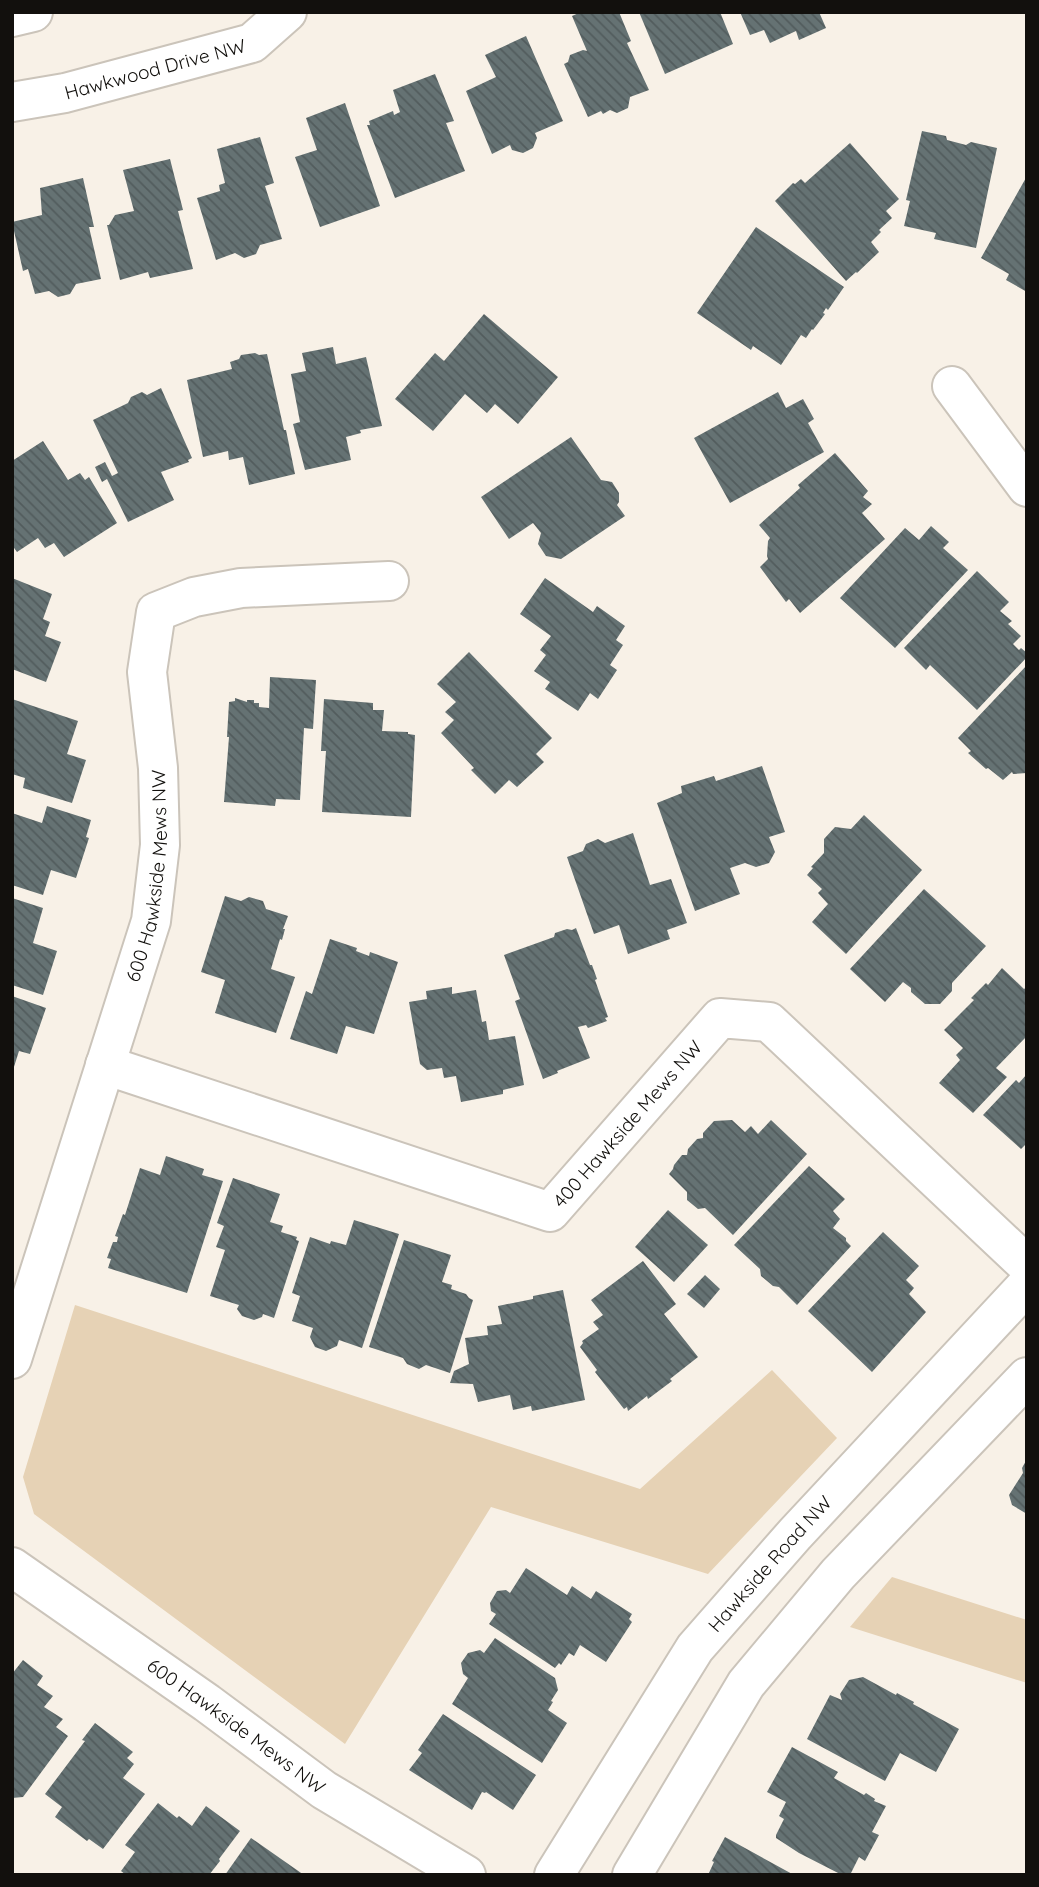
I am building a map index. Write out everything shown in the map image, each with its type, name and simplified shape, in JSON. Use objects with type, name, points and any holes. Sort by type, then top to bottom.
[{"type":"street","points":[[12,17],[33,12]]},
{"type":"street","name":"Hawkwood Drive NW","points":[[12,102],[65,93],[252,43],[287,12]]},
{"type":"street","points":[[952,386],[1027,487]]},
{"type":"street","name":"600 Hawkside Mews NW","points":[[12,1359],[151,920],[160,845],[159,768],[147,672],[156,612],[194,597],[241,589],[389,581]]},
{"type":"street","name":"400 Hawkside Mews NW","points":[[105,1065],[550,1212],[720,1018],[769,1022],[1027,1265]]},
{"type":"street","name":"Hawkside Road NW","points":[[554,1875],[695,1648],[795,1534],[1027,1285]]},
{"type":"street","points":[[632,1875],[746,1684],[838,1574],[1027,1377]]},
{"type":"street","name":"600 Hawkside Mews NW","points":[[12,1567],[207,1703],[324,1790],[466,1875]]},
{"type":"shaded area","points":[[75,1305],[640,1489],[772,1370],[837,1438],[708,1574],[491,1507],[345,1744],[34,1514],[23,1477]]},
{"type":"shaded area","points":[[892,1577],[1027,1620],[1027,1683],[850,1627]]},
{"type":"building","points":[[581,12],[619,12],[631,41],[627,43],[649,90],[630,97],[628,108],[617,113],[610,110],[603,114],[601,111],[588,117],[564,64],[568,62],[570,55],[587,51],[572,16]]},
{"type":"building","points":[[639,12],[720,12],[733,44],[665,74]]},
{"type":"building","points":[[740,12],[819,12],[826,28],[799,40],[796,31],[770,43],[764,30],[750,35]]},
{"type":"building","points":[[526,36],[563,121],[535,133],[537,138],[533,148],[523,153],[512,150],[510,145],[492,154],[466,91],[496,77],[485,55]]},
{"type":"building","points":[[435,74],[454,121],[446,123],[465,171],[395,198],[367,125],[370,125],[369,121],[393,111],[394,115],[400,112],[393,90]]},
{"type":"building","points":[[345,103],[380,206],[320,227],[295,157],[317,150],[306,118]]},
{"type":"building","points":[[922,131],[946,136],[947,140],[966,145],[971,142],[997,148],[976,248],[934,239],[936,233],[904,226],[910,201],[906,200]]},
{"type":"building","points":[[260,137],[274,183],[265,186],[282,239],[260,245],[256,254],[244,258],[235,253],[216,260],[197,198],[220,191],[219,185],[225,183],[217,149]]},
{"type":"building","points":[[850,143],[899,199],[886,211],[892,218],[871,242],[879,252],[846,281],[775,201],[793,183],[801,179],[805,183]]},
{"type":"building","points":[[170,159],[183,210],[178,211],[193,269],[150,278],[148,272],[120,280],[107,225],[115,215],[134,211],[123,170]]},
{"type":"building","points":[[1027,176],[1027,292],[1006,280],[1009,274],[981,258]]},
{"type":"building","points":[[83,178],[94,227],[89,227],[101,279],[76,284],[70,294],[58,297],[49,291],[35,294],[28,269],[23,271],[12,222],[42,215],[40,188]]},
{"type":"building","points":[[756,227],[844,287],[806,338],[801,335],[781,365],[753,346],[751,350],[697,313]]},
{"type":"building","points":[[484,314],[558,377],[518,424],[495,404],[487,413],[465,394],[433,431],[395,399],[435,353],[444,361]]},
{"type":"building","points":[[333,347],[336,364],[366,357],[382,426],[360,430],[361,433],[346,437],[351,460],[305,470],[293,424],[300,422],[291,374],[306,371],[302,353]]},
{"type":"building","points":[[267,354],[295,474],[249,485],[243,457],[229,460],[228,451],[203,457],[187,380],[232,369],[230,362],[239,359],[241,355]]},
{"type":"building","points":[[161,388],[192,458],[189,462],[161,472],[174,500],[128,522],[107,479],[102,482],[95,467],[105,462],[112,476],[118,473],[93,420],[128,403],[131,397],[142,392],[147,395]]},
{"type":"building","points":[[778,392],[786,408],[803,399],[814,419],[808,423],[824,452],[730,503],[694,438]]},
{"type":"building","points":[[571,437],[601,480],[612,482],[619,493],[617,505],[625,516],[561,559],[546,556],[538,544],[541,533],[533,523],[509,539],[481,497]]},
{"type":"building","points":[[43,441],[68,480],[80,473],[85,480],[89,477],[117,523],[64,557],[54,543],[45,548],[38,538],[17,552],[12,545],[12,461]]},
{"type":"building","points":[[835,453],[868,491],[863,497],[872,504],[862,513],[885,539],[800,613],[789,599],[786,602],[760,567],[768,559],[770,538],[759,525],[800,488],[798,485]]},
{"type":"building","points":[[931,526],[949,542],[943,548],[968,570],[895,648],[840,598],[905,528],[919,540]]},
{"type":"building","points":[[977,571],[1009,602],[1000,611],[1012,621],[1008,624],[1021,636],[1013,644],[1027,653],[1027,657],[977,710],[930,665],[926,670],[904,648]]},
{"type":"building","points":[[12,578],[52,594],[43,619],[50,622],[45,636],[61,642],[46,682],[12,669]]},
{"type":"building","points":[[545,578],[593,612],[597,606],[625,626],[616,640],[623,645],[610,665],[617,670],[598,699],[590,693],[578,711],[545,689],[550,682],[534,671],[546,655],[540,650],[551,636],[520,614]]},
{"type":"building","points":[[469,652],[552,738],[536,754],[544,762],[517,787],[509,780],[495,794],[441,733],[454,720],[445,712],[456,702],[437,684]]},
{"type":"building","points":[[1027,665],[1027,773],[1012,772],[1003,780],[968,753],[971,751],[958,738]]},
{"type":"building","points":[[270,677],[316,680],[313,729],[304,728],[300,800],[276,799],[275,806],[224,802],[229,702],[235,701],[235,698],[247,702],[254,700],[254,703],[259,703],[259,707],[269,708]]},
{"type":"building","points":[[12,699],[78,721],[67,754],[86,760],[72,803],[23,788],[25,778],[12,774]]},
{"type":"building","points":[[324,699],[373,703],[373,710],[384,710],[382,731],[408,732],[415,735],[411,817],[322,812],[326,751],[321,751]]},
{"type":"building","points":[[762,766],[785,832],[769,837],[775,852],[769,863],[756,867],[745,863],[730,868],[740,894],[695,911],[657,803],[682,793],[681,786],[714,776],[716,781]]},
{"type":"building","points":[[47,806],[91,820],[86,837],[89,838],[76,878],[51,870],[43,895],[12,885],[12,813],[42,823]]},
{"type":"building","points":[[864,815],[922,870],[846,954],[812,922],[828,904],[818,893],[822,889],[807,875],[824,853],[824,839],[835,827],[851,829]]},
{"type":"building","points":[[633,833],[650,885],[671,879],[687,923],[667,930],[670,939],[628,954],[619,925],[594,934],[567,857],[583,851],[586,844],[598,839],[605,843]]},
{"type":"building","points":[[924,889],[986,946],[952,983],[952,991],[940,1004],[925,1004],[903,982],[885,1002],[850,969]]},
{"type":"building","points":[[225,896],[241,901],[249,897],[263,901],[266,909],[288,916],[271,969],[295,977],[276,1033],[215,1013],[225,980],[201,972]]},
{"type":"building","points":[[12,898],[43,908],[33,943],[57,951],[43,995],[12,985]]},
{"type":"building","points":[[576,928],[592,965],[608,1017],[605,1018],[607,1021],[588,1028],[586,1025],[578,1027],[590,1058],[543,1079],[515,1001],[520,999],[504,955],[554,937],[555,933]]},
{"type":"building","points":[[330,939],[357,948],[356,951],[369,956],[370,952],[398,962],[374,1034],[346,1026],[337,1054],[290,1039],[306,991],[312,994]]},
{"type":"building","points":[[1002,968],[1024,989],[1027,987],[1027,1036],[996,1068],[1007,1077],[973,1113],[939,1083],[960,1060],[956,1055],[963,1048],[944,1030],[974,1000],[971,998],[986,983],[988,985]]},
{"type":"building","points":[[452,987],[452,994],[476,990],[482,1022],[486,1021],[489,1040],[515,1036],[524,1085],[503,1090],[503,1094],[461,1102],[456,1076],[444,1078],[442,1068],[427,1070],[420,1064],[409,1002],[427,999],[426,991]]},
{"type":"building","points":[[12,996],[46,1008],[30,1054],[19,1051],[13,1070]]},
{"type":"building","points":[[1027,1074],[1027,1143],[1021,1149],[983,1115],[1016,1080],[1019,1083]]},
{"type":"building","points":[[732,1120],[745,1132],[751,1126],[758,1134],[771,1120],[807,1154],[733,1235],[705,1208],[698,1209],[687,1200],[687,1192],[669,1174],[682,1155],[687,1155],[688,1149],[697,1139],[703,1138],[703,1133],[714,1121]]},
{"type":"building","points":[[166,1156],[204,1169],[202,1175],[223,1181],[187,1293],[108,1268],[111,1259],[107,1258],[113,1242],[117,1242],[118,1237],[115,1236],[123,1214],[125,1215],[140,1168],[160,1175]]},
{"type":"building","points":[[809,1166],[845,1199],[833,1211],[840,1219],[833,1228],[846,1238],[851,1246],[797,1305],[779,1287],[773,1286],[761,1276],[760,1269],[734,1245]]},
{"type":"building","points":[[233,1178],[280,1194],[270,1222],[283,1226],[281,1232],[297,1237],[296,1240],[299,1241],[274,1318],[263,1314],[254,1320],[242,1316],[237,1309],[239,1305],[210,1296],[225,1250],[216,1247],[224,1226],[217,1223]]},
{"type":"building","points":[[668,1210],[708,1245],[674,1282],[635,1247]]},
{"type":"building","points":[[354,1220],[399,1234],[362,1348],[339,1340],[337,1346],[326,1351],[315,1347],[310,1337],[313,1328],[292,1321],[300,1296],[292,1293],[310,1237],[330,1244],[331,1241],[346,1245]]},
{"type":"building","points":[[883,1232],[919,1266],[906,1280],[914,1288],[909,1294],[926,1312],[872,1372],[808,1311]]},
{"type":"building","points":[[404,1240],[451,1255],[442,1282],[452,1285],[451,1289],[466,1294],[473,1300],[450,1373],[426,1365],[419,1369],[407,1364],[403,1358],[369,1347]]},
{"type":"building","points":[[643,1261],[676,1304],[664,1314],[698,1357],[670,1379],[672,1381],[628,1411],[595,1372],[597,1370],[580,1347],[582,1341],[599,1329],[593,1322],[603,1315],[591,1300]]},
{"type":"building","points":[[705,1275],[720,1289],[704,1308],[687,1294]]},
{"type":"building","points":[[563,1290],[585,1400],[532,1411],[531,1406],[513,1410],[510,1395],[478,1402],[473,1384],[450,1383],[454,1371],[469,1364],[465,1338],[488,1335],[487,1326],[502,1324],[498,1306]]},
{"type":"building","points":[[1027,1459],[1027,1514],[1012,1505],[1009,1495],[1023,1473],[1022,1468]]},
{"type":"building","points":[[526,1568],[567,1595],[572,1586],[591,1599],[596,1591],[632,1614],[629,1619],[632,1622],[606,1662],[580,1645],[574,1656],[569,1653],[561,1665],[559,1663],[555,1668],[489,1624],[496,1614],[491,1611],[490,1603],[497,1591],[506,1590],[510,1593]]},
{"type":"building","points":[[495,1638],[555,1678],[558,1690],[548,1710],[567,1723],[542,1763],[452,1704],[468,1678],[463,1674],[461,1663],[468,1653],[480,1650],[484,1653]]},
{"type":"building","points":[[23,1660],[43,1676],[37,1685],[53,1696],[44,1707],[63,1719],[56,1727],[68,1736],[23,1797],[12,1798],[12,1674]]},
{"type":"building","points":[[863,1677],[914,1702],[913,1704],[959,1729],[936,1772],[900,1753],[885,1781],[807,1739],[830,1695],[842,1700],[840,1694],[849,1680]]},
{"type":"building","points":[[443,1714],[536,1775],[513,1810],[482,1792],[472,1810],[409,1770],[422,1753],[418,1750]]},
{"type":"building","points":[[95,1723],[133,1752],[127,1758],[134,1764],[123,1778],[145,1794],[103,1849],[89,1839],[87,1841],[55,1817],[62,1807],[45,1794],[85,1741],[82,1740]]},
{"type":"building","points":[[792,1747],[838,1772],[834,1778],[886,1806],[872,1832],[879,1835],[865,1861],[859,1857],[850,1875],[842,1875],[776,1838],[784,1819],[779,1816],[786,1802],[767,1792]]},
{"type":"building","points":[[158,1803],[192,1826],[206,1806],[240,1831],[209,1875],[126,1875],[121,1871],[135,1852],[125,1845]]},
{"type":"building","points":[[725,1837],[794,1875],[708,1875]]},
{"type":"building","points":[[251,1838],[304,1875],[225,1875]]}]
